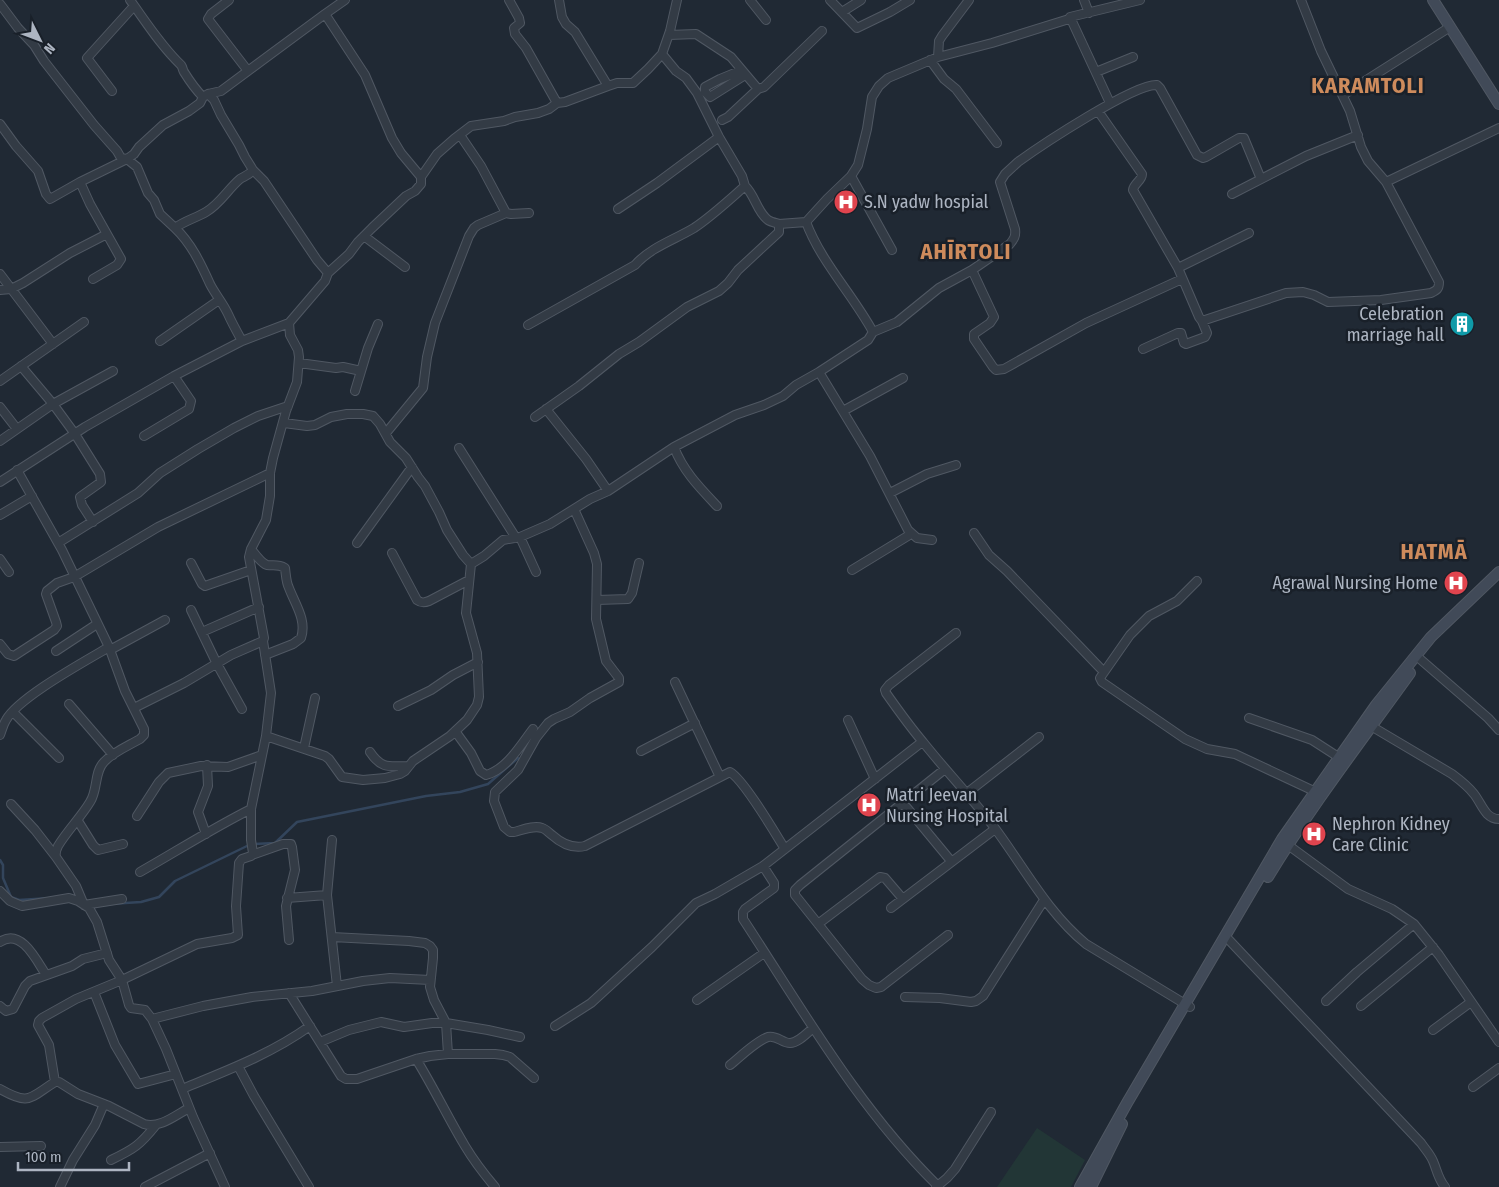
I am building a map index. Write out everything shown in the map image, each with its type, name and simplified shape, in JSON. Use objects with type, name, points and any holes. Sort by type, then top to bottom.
[{"type":"main road","points":[[1433,0],[1499,104]]},
{"type":"main road","points":[[1080,1187],[1127,1103],[1376,705],[1432,637],[1499,572]]},
{"type":"main road","points":[[1091,1187],[1132,1106],[1282,839],[1316,792],[1371,726],[1420,659],[1436,640],[1499,581]]},
{"type":"street","points":[[230,0],[211,14],[208,19],[248,71]]},
{"type":"street","points":[[0,124],[38,171],[46,194],[50,199],[127,159],[163,125],[189,111],[200,103],[205,96],[221,91],[345,0]]},
{"type":"street","points":[[509,0],[519,18],[520,23],[514,28],[516,34],[557,103]]},
{"type":"street","points":[[559,0],[562,17],[566,24],[575,32],[608,86]]},
{"type":"street","points":[[0,482],[75,434],[174,376],[242,341],[289,323],[325,281],[328,273],[406,196],[416,191],[421,184],[421,177],[437,154],[471,126],[538,113],[549,109],[557,103],[565,102],[608,86],[633,83],[662,54],[669,35],[677,0]]},
{"type":"street","points":[[750,0],[766,20]]},
{"type":"street","points":[[830,0],[857,28],[910,0]]},
{"type":"street","points":[[842,12],[861,0]]},
{"type":"street","points":[[938,57],[939,40],[969,0]]},
{"type":"street","points":[[1084,0],[1089,13]]},
{"type":"street","points":[[662,54],[697,92],[719,137],[742,176],[745,186],[749,189],[762,213],[768,220],[779,224],[806,222],[851,176],[858,165],[867,129],[872,97],[879,86],[888,78],[938,57],[1024,34],[1069,19],[1070,17],[1140,0]]},
{"type":"street","points":[[1202,322],[1286,293],[1295,292],[1314,295],[1328,302],[1381,300],[1431,293],[1439,287],[1439,282],[1386,182],[1368,160],[1361,147],[1350,112],[1321,50],[1301,0]]},
{"type":"street","points":[[112,91],[88,58],[132,3],[171,56],[182,66],[185,73],[205,96],[214,100],[240,145],[245,158],[264,181],[317,260],[328,273]]},
{"type":"street","points":[[0,4],[121,158],[127,159],[137,167],[160,214],[182,235],[204,268],[210,285],[216,292],[242,341]]},
{"type":"street","points":[[325,14],[365,75],[392,138],[401,153],[421,177]]},
{"type":"street","points":[[1070,17],[1110,103]]},
{"type":"street","points":[[1343,95],[1450,27]]},
{"type":"street","points":[[722,120],[728,117],[758,89],[764,87],[822,32]]},
{"type":"street","points":[[669,35],[696,34],[731,57],[758,89]]},
{"type":"street","points":[[1096,72],[1133,57]]},
{"type":"street","points":[[930,60],[944,79],[956,89],[996,143]]},
{"type":"street","points":[[737,72],[745,75],[710,97],[705,92],[705,87],[720,79],[737,72]]},
{"type":"street","points":[[266,736],[325,756],[342,777],[348,779],[363,780],[395,776],[406,771],[413,761],[455,731],[467,720],[477,705],[479,697],[478,662],[466,612],[472,564],[503,540],[518,538],[550,524],[608,491],[674,447],[735,415],[783,396],[796,385],[868,340],[873,332],[897,322],[939,288],[972,270],[1010,244],[1014,239],[1015,229],[1000,182],[1005,174],[1027,156],[1110,103],[1148,86],[1157,85],[1197,155],[1203,158],[1206,157],[1239,138],[1244,138],[1261,179]]},
{"type":"street","points":[[1098,111],[1142,174],[1133,190],[1178,268],[1207,333],[1205,337],[1186,344],[1181,333],[1178,333],[1143,349]]},
{"type":"street","points":[[1386,182],[1499,128]]},
{"type":"street","points":[[460,135],[481,166],[506,213]]},
{"type":"street","points":[[1232,194],[1306,156],[1358,135]]},
{"type":"street","points":[[618,210],[719,137]]},
{"type":"street","points":[[175,228],[213,208],[234,185],[253,170]]},
{"type":"street","points":[[851,176],[892,250]]},
{"type":"street","points":[[80,182],[121,259],[116,265],[93,279]]},
{"type":"street","points":[[528,325],[635,265],[648,252],[704,221],[745,186]]},
{"type":"street","points":[[386,433],[423,388],[427,357],[435,323],[469,236],[474,228],[506,213],[529,213]]},
{"type":"street","points":[[806,222],[811,235],[873,332]]},
{"type":"street","points":[[535,417],[687,306],[718,291],[778,232],[779,224]]},
{"type":"street","points":[[0,290],[11,289],[23,283],[70,253],[107,234]]},
{"type":"street","points":[[1178,268],[1249,234]]},
{"type":"street","points":[[364,236],[406,267]]},
{"type":"street","points":[[972,270],[994,317],[990,323],[974,334],[974,339],[996,370],[1004,369],[1086,323],[1182,279]]},
{"type":"street","points":[[0,274],[53,344]]},
{"type":"street","points":[[160,341],[219,300]]},
{"type":"street","points":[[0,381],[84,322]]},
{"type":"street","points":[[252,853],[251,809],[266,736],[271,692],[259,607],[249,557],[251,549],[266,520],[270,496],[270,473],[288,406],[297,382],[298,350],[290,335],[289,323]]},
{"type":"street","points":[[355,391],[368,348],[378,324]]},
{"type":"street","points":[[299,363],[361,371]]},
{"type":"street","points":[[21,366],[75,434],[100,474],[101,482],[80,497],[82,505],[93,522]]},
{"type":"street","points":[[0,441],[53,404],[113,371]]},
{"type":"street","points":[[819,372],[870,456],[911,534],[916,538],[932,540]]},
{"type":"street","points":[[144,436],[189,409],[191,401],[174,376]]},
{"type":"street","points":[[843,411],[903,378]]},
{"type":"street","points":[[58,544],[138,493],[160,473],[198,449],[258,416],[288,406]]},
{"type":"street","points":[[0,407],[17,428]]},
{"type":"street","points":[[546,410],[586,459],[608,491]]},
{"type":"street","points":[[284,422],[307,426],[339,415],[353,413],[373,416],[386,433],[390,442],[406,458],[425,486],[450,534],[463,555],[472,564]]},
{"type":"street","points":[[674,447],[686,472],[717,506]]},
{"type":"street","points":[[459,448],[518,538],[536,572]]},
{"type":"street","points":[[890,493],[927,474],[956,466]]},
{"type":"street","points":[[357,543],[412,467]]},
{"type":"street","points":[[17,470],[58,544],[110,649],[125,691],[144,729],[144,735],[140,739],[103,763],[99,769],[94,795],[78,821],[57,847],[56,857]]},
{"type":"street","points":[[0,644],[8,654],[14,656],[54,630],[57,626],[46,594],[52,586],[74,577],[158,528],[270,473]]},
{"type":"street","points":[[0,515],[32,496]]},
{"type":"street","points":[[574,509],[594,553],[596,564],[596,619],[606,661],[619,678],[619,682],[570,712],[554,719],[540,732],[518,770],[494,796],[494,802],[504,827],[510,832],[542,828],[562,843],[574,848],[580,847],[596,842],[730,772],[735,775],[785,849]]},
{"type":"street","points":[[974,533],[990,554],[1104,672]]},
{"type":"street","points":[[852,570],[911,534]]},
{"type":"street","points":[[251,549],[260,559],[270,565],[280,565],[284,568],[288,586],[302,620],[302,636],[300,639],[266,655]]},
{"type":"street","points":[[392,552],[417,600],[420,602],[429,601],[469,580]]},
{"type":"street","points":[[0,559],[8,572]]},
{"type":"street","points":[[191,563],[202,584],[205,586],[251,570]]},
{"type":"street","points":[[597,600],[628,599],[632,593],[639,563]]},
{"type":"street","points":[[1197,581],[1177,601],[1149,616],[1130,635],[1100,678],[1102,682],[1195,745],[1235,754],[1316,792]]},
{"type":"street","points":[[202,632],[259,607]]},
{"type":"street","points":[[191,610],[217,664],[242,709]]},
{"type":"street","points":[[0,735],[5,721],[12,712],[46,686],[165,620]]},
{"type":"street","points":[[56,651],[97,624]]},
{"type":"street","points":[[956,633],[889,685],[885,690],[886,693],[922,742],[995,828],[1044,900],[1071,932],[1086,944],[1188,1005]]},
{"type":"street","points":[[134,708],[184,683],[231,655],[263,641]]},
{"type":"street","points":[[1420,659],[1498,728]]},
{"type":"street","points":[[398,706],[431,690],[453,675],[478,662]]},
{"type":"street","points":[[675,682],[720,776]]},
{"type":"street","points":[[304,748],[315,698]]},
{"type":"street","points":[[69,704],[113,755]]},
{"type":"street","points":[[12,712],[59,758]]},
{"type":"street","points":[[1249,718],[1312,740],[1343,760]]},
{"type":"street","points":[[848,720],[875,779]]},
{"type":"street","points":[[642,751],[695,723]]},
{"type":"street","points":[[1371,726],[1452,774],[1474,794],[1486,814],[1492,819],[1499,819]]},
{"type":"street","points":[[455,731],[480,771],[486,775],[508,761],[533,729]]},
{"type":"street","points":[[967,793],[1039,737]]},
{"type":"street","points":[[555,1026],[591,1003],[652,947],[696,902],[763,866],[922,742]]},
{"type":"street","points":[[370,752],[376,762],[380,764],[410,766]]},
{"type":"street","points":[[137,816],[164,776],[173,772],[207,765],[228,768],[262,755]]},
{"type":"street","points":[[206,834],[198,812],[208,786],[207,765]]},
{"type":"street","points":[[945,769],[795,890],[795,895],[862,979],[870,986],[876,988],[881,987],[948,935]]},
{"type":"street","points":[[903,803],[952,861]]},
{"type":"street","points":[[11,804],[56,857],[76,886],[84,904]]},
{"type":"street","points":[[140,872],[219,825],[251,809]]},
{"type":"street","points":[[78,821],[98,850],[123,844]]},
{"type":"street","points":[[892,908],[995,828]]},
{"type":"street","points":[[332,840],[327,895],[337,986]]},
{"type":"street","points":[[55,1082],[50,1045],[38,1025],[39,1021],[76,999],[122,980],[197,944],[236,937],[238,932],[236,906],[239,864],[242,859],[252,853],[284,844],[290,844],[292,847],[295,870],[286,906],[289,940]]},
{"type":"street","points":[[1288,844],[1348,889],[1392,909],[1414,924],[1433,947],[1499,1042]]},
{"type":"street","points":[[763,866],[774,883],[774,888],[743,912],[744,919],[813,1028],[866,1104],[937,1187],[955,1169],[991,1112]]},
{"type":"street","points":[[818,924],[880,877],[885,878],[902,900]]},
{"type":"street","points":[[0,891],[10,901],[22,906],[69,898],[89,908],[97,922],[109,960],[122,980],[129,1005],[131,1008],[145,1010],[152,1019],[189,1108],[225,1187]]},
{"type":"street","points":[[287,898],[327,895]]},
{"type":"street","points":[[84,904],[122,899]]},
{"type":"street","points":[[905,997],[976,1001],[983,996],[1044,900]]},
{"type":"street","points":[[1326,1001],[1414,924]]},
{"type":"street","points":[[332,937],[409,941],[425,943],[430,946],[433,950],[430,980],[431,993],[446,1023],[448,1054]]},
{"type":"street","points":[[0,942],[7,938],[20,941],[32,954],[46,975]]},
{"type":"street","points":[[1229,940],[1421,1143],[1434,1162],[1436,1173],[1445,1187]]},
{"type":"street","points":[[1361,1006],[1433,947]]},
{"type":"street","points":[[0,1006],[6,1011],[13,1010],[25,986],[30,981],[72,966],[83,959],[107,953]]},
{"type":"street","points":[[697,1000],[764,953]]},
{"type":"street","points":[[152,1019],[203,1006],[252,997],[312,991],[362,981],[390,978],[430,980]]},
{"type":"street","points":[[94,992],[115,1045],[138,1084],[176,1074]]},
{"type":"street","points":[[289,993],[342,1076],[346,1079],[358,1079],[416,1059],[448,1054],[503,1055],[510,1057],[534,1078]]},
{"type":"street","points":[[1433,1030],[1471,1002]]},
{"type":"street","points":[[320,1042],[350,1030],[381,1022],[404,1027],[446,1023],[520,1037]]},
{"type":"street","points":[[182,1089],[238,1066],[285,1042],[310,1026]]},
{"type":"street","points":[[730,1065],[768,1037],[790,1043],[795,1042],[813,1028]]},
{"type":"street","points":[[416,1059],[466,1147],[495,1187]]},
{"type":"street","points":[[238,1066],[309,1187]]},
{"type":"street","points":[[1473,1087],[1499,1068]]},
{"type":"street","points":[[0,1089],[16,1098],[25,1100],[55,1082],[59,1082],[78,1094],[150,1126],[156,1125],[189,1108]]},
{"type":"street","points":[[60,1187],[104,1104]]},
{"type":"street","points":[[111,1160],[136,1147],[156,1125]]},
{"type":"street","points":[[0,1146],[41,1146]]},
{"type":"street","points":[[145,1187],[210,1153]]},
{"type":"shaded area","name":"S.N yadw hospial","points":[[847,188],[855,209],[846,215],[837,195]]},
{"type":"green space","points":[[1037,1128],[1085,1160],[1071,1187],[997,1187]]},
{"type":"waterway","points":[[254,844],[275,843],[297,822],[426,796],[460,792],[488,784],[518,758]]},
{"type":"waterway","points":[[110,904],[141,902],[159,897],[175,881],[249,845]]},
{"type":"waterway","points":[[0,860],[3,865],[3,878],[11,897],[19,900],[51,898]]},
{"type":"place","name":"S.N yadw hospial","points":[[846,202]]},
{"type":"place","name":"Celebration marriage hall","points":[[1462,324]]},
{"type":"place","name":"Agrawal Nursing Home","points":[[1456,583]]},
{"type":"place","name":"Matri Jeevan Nursing Hospital","points":[[869,805]]},
{"type":"place","name":"Nephron Kidney Care Clinic","points":[[1314,834]]},
{"type":"district","name":"KARAMTOLI","points":[[1368,85]]},
{"type":"district","name":"AHĪRTOLI","points":[[966,251]]},
{"type":"district","name":"HATMĀ","points":[[1434,551]]}]
